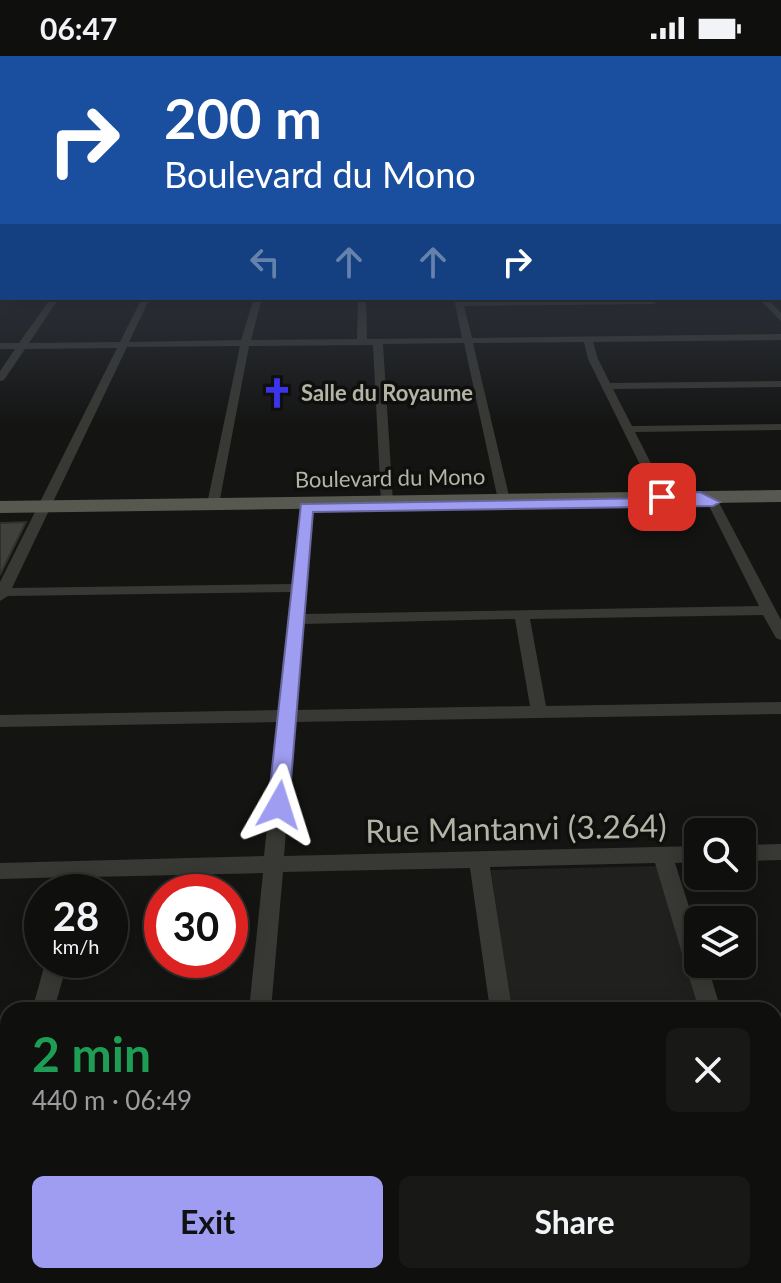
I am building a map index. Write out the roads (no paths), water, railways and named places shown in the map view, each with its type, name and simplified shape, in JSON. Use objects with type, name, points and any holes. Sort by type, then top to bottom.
[{"type":"main road","name":"Boulevard du Mono","points":[[45,509],[662,497],[706,499]]},
{"type":"main road","name":"Boulevard du Mono","points":[[0,509],[781,499]]},
{"type":"street","points":[[0,378],[46,311]]},
{"type":"street","points":[[140,311],[1,594],[299,588]]},
{"type":"street","points":[[213,504],[254,311]]},
{"type":"street","points":[[362,311],[362,342]]},
{"type":"street","points":[[461,311],[504,500]]},
{"type":"street","points":[[0,346],[781,337]]},
{"type":"street","points":[[588,339],[593,359],[662,497]]},
{"type":"street","points":[[378,342],[387,502]]},
{"type":"street","points":[[606,386],[781,384]]},
{"type":"street","points":[[627,429],[781,427]]},
{"type":"street","points":[[706,499],[781,635]]},
{"type":"street","points":[[261,1002],[306,505]]},
{"type":"street","points":[[298,619],[768,610]]},
{"type":"street","points":[[522,614],[539,712]]},
{"type":"street","points":[[0,721],[781,708]]},
{"type":"street","points":[[756,853],[781,852]]},
{"type":"street","name":"Rue Mantanvi (3.264)","points":[[0,871],[684,854]]},
{"type":"street","points":[[663,855],[708,1002]]},
{"type":"street","points":[[479,860],[500,1002]]},
{"type":"street","points":[[81,874],[83,869]]},
{"type":"street","points":[[45,1002],[52,978]]},
{"type":"place","name":"Salle du Royaume","points":[[277,393]]}]
